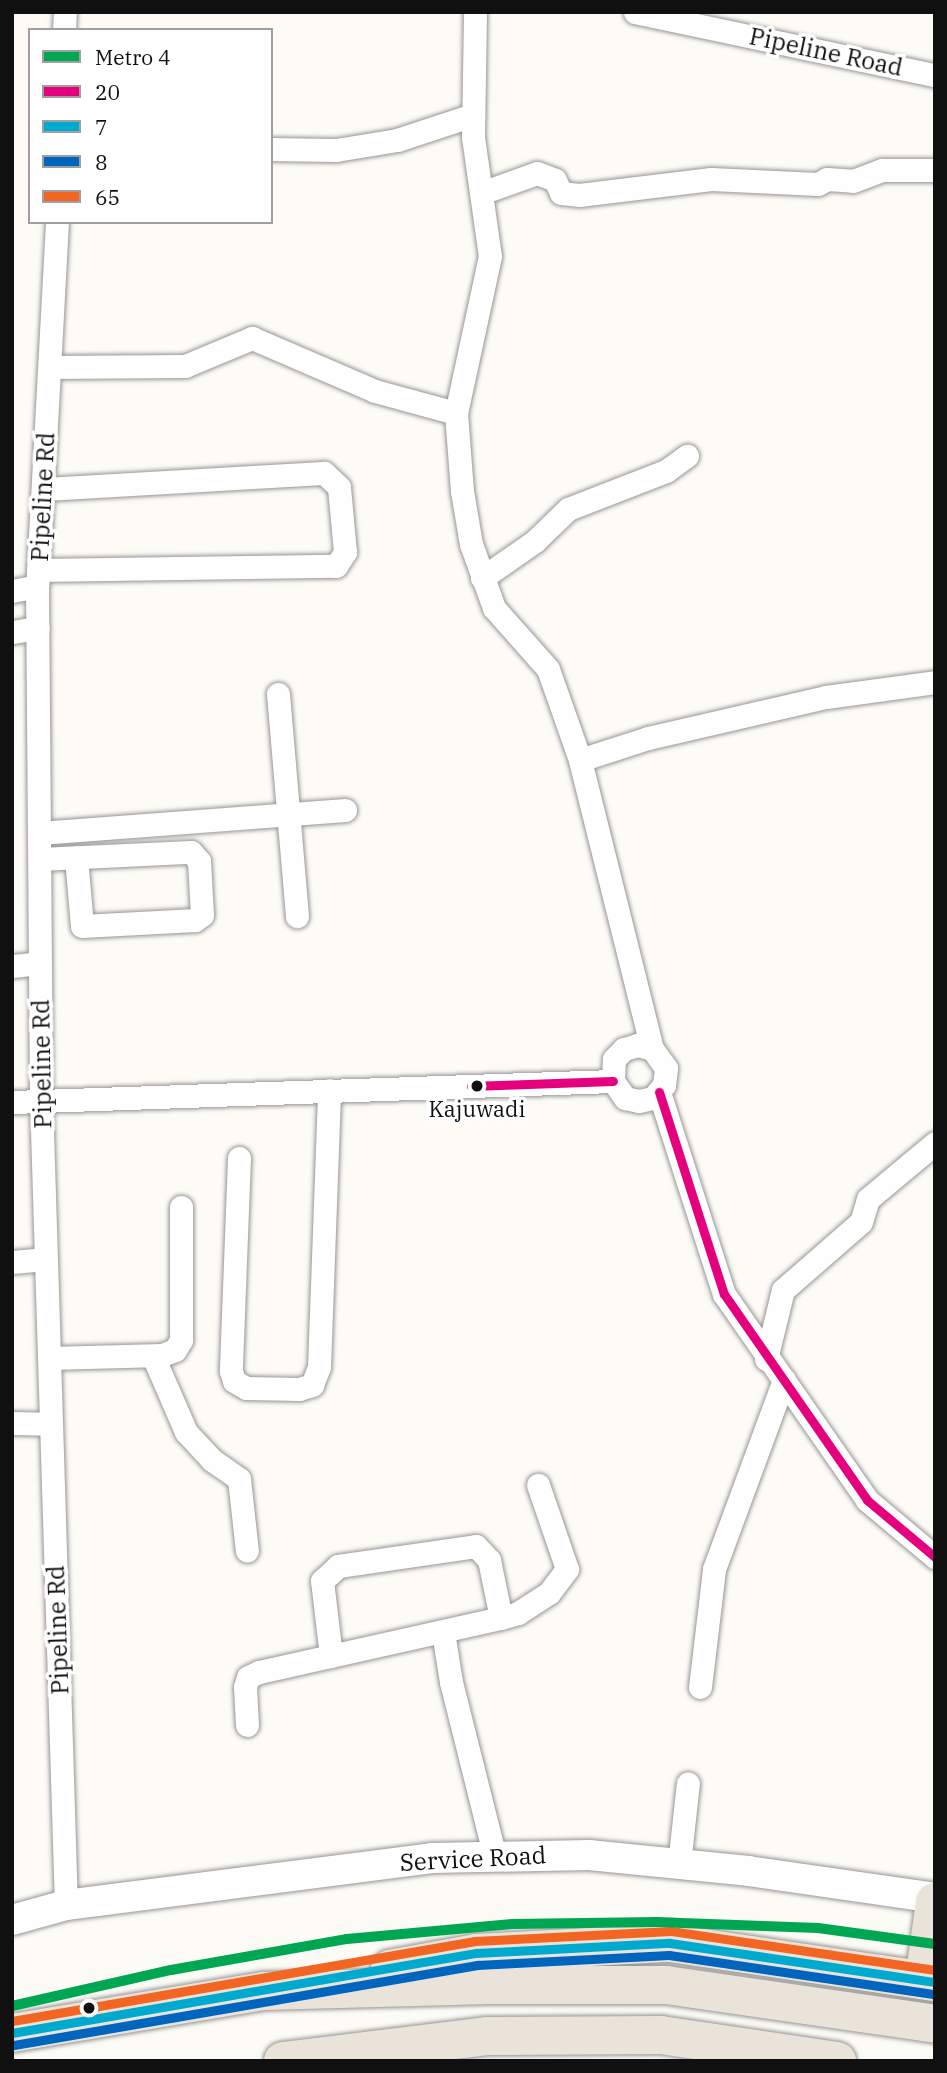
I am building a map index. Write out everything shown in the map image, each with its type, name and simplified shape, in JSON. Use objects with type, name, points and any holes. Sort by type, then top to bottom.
[{"type":"highway","points":[[12,2033],[264,1992],[476,1953],[670,1943],[929,1981],[935,1900]]},
{"type":"highway","points":[[264,1992],[666,1985],[935,2024]]},
{"type":"highway","points":[[283,2061],[486,2036],[661,2035],[837,2061]]},
{"type":"street","points":[[475,12],[473,115],[490,256],[456,413],[462,491],[482,578],[495,608],[548,669],[580,760],[652,1049],[666,1068],[660,1092],[724,1294],[766,1359],[784,1380],[867,1500],[935,1557]]},
{"type":"street","name":"Pipeline Road","points":[[635,12],[935,75]]},
{"type":"street","points":[[273,149],[336,150],[397,140],[473,115]]},
{"type":"street","points":[[484,192],[537,173],[555,180],[561,193],[579,195],[711,179],[818,184],[827,179],[853,181],[882,170],[935,170]]},
{"type":"street","name":"Pipeline Rd","points":[[57,224],[38,578],[39,833],[41,1098],[66,1905]]},
{"type":"street","points":[[50,367],[185,366],[252,338],[375,391],[456,413]]},
{"type":"street","points":[[482,578],[535,541],[568,509],[666,471],[687,456]]},
{"type":"street","points":[[12,591],[38,578],[336,566],[345,552],[339,487],[324,473],[43,489]]},
{"type":"street","points":[[12,632],[38,628]]},
{"type":"street","points":[[580,760],[648,738],[826,697],[935,682]]},
{"type":"street","points":[[278,694],[297,916]]},
{"type":"street","points":[[39,833],[345,810]]},
{"type":"street","points":[[40,859],[76,857],[191,852],[200,861],[202,915],[195,919],[82,926],[76,857]]},
{"type":"street","points":[[12,966],[40,962]]},
{"type":"street","points":[[652,1049],[638,1045],[624,1049],[614,1059],[613,1081],[625,1098],[639,1101],[660,1092]]},
{"type":"street","points":[[12,1102],[41,1098],[613,1081]]},
{"type":"street","points":[[239,1158],[231,1371],[234,1381],[246,1388],[299,1390],[312,1385],[319,1367],[329,1090]]},
{"type":"street","points":[[766,1359],[783,1290],[861,1222],[868,1199],[935,1143]]},
{"type":"street","points":[[49,1358],[153,1356],[175,1350],[181,1340],[181,1208]]},
{"type":"street","points":[[12,1262],[46,1259]]},
{"type":"street","points":[[153,1356],[186,1432],[212,1460],[239,1479],[247,1551]]},
{"type":"street","points":[[700,1687],[714,1569],[784,1380]]},
{"type":"street","points":[[12,1423],[51,1424]]},
{"type":"street","points":[[247,1725],[248,1677],[501,1618],[518,1613],[549,1593],[567,1569],[538,1485]]},
{"type":"street","points":[[331,1656],[322,1581],[338,1566],[476,1546],[489,1560],[501,1618]]},
{"type":"street","points":[[443,1632],[451,1682],[495,1857]]},
{"type":"street","points":[[678,1864],[688,1783]]},
{"type":"street","name":"Service Road","points":[[12,1920],[66,1905],[432,1858],[589,1855],[678,1864],[935,1900]]},
{"type":"metro line","name":"4","points":[[12,2006],[171,1970],[347,1939],[512,1924],[657,1922],[818,1928],[935,1944]]},
{"type":"transit line","name":"20","points":[[471,1086],[613,1081]]},
{"type":"transit line","name":"20","points":[[659,1092],[724,1294],[867,1500],[935,1557]]},
{"type":"transit line","name":"65","points":[[12,2021],[475,1941],[671,1931],[935,1970]]},
{"type":"transit line","name":"7","points":[[12,2033],[476,1953],[670,1943],[935,1982]]},
{"type":"transit line","name":"8","points":[[14,2045],[477,1965],[669,1955],[933,1994]]},
{"type":"place","name":"Kajuwadi","points":[[477,1086]]}]
